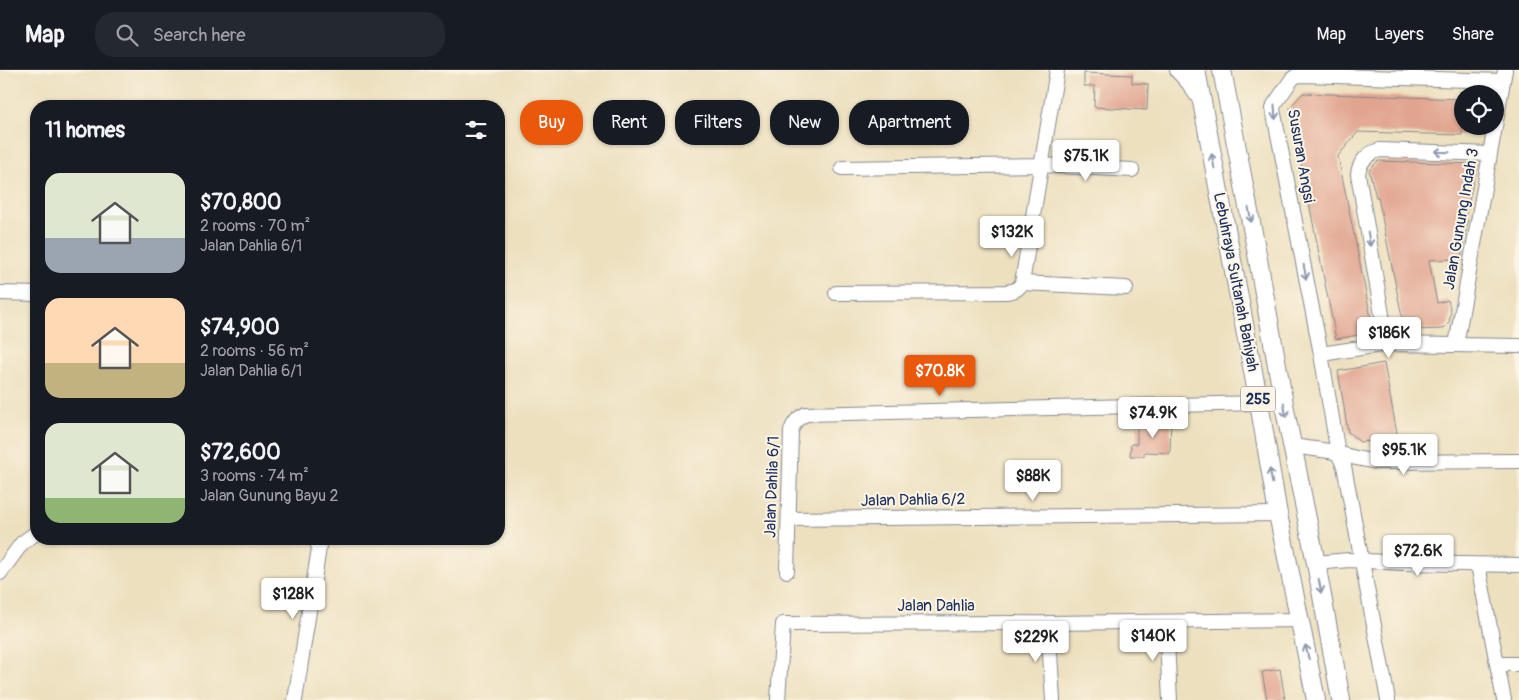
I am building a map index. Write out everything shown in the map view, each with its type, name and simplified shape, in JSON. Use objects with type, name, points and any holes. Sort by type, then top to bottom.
[{"type":"main road","points":[[1179,70],[1202,98]]},
{"type":"main road","name":"Lebuhraya Sultanah Bahiyah","points":[[1196,70],[1278,514],[1316,700]]},
{"type":"main road","name":"Lebuhraya Sultanah Bahiyah","points":[[1222,70],[1341,700]]},
{"type":"main road","points":[[1228,99],[1229,82],[1238,70]]},
{"type":"street","points":[[836,293],[1006,292],[1019,288],[1022,283],[1057,70]]},
{"type":"street","name":"Susuran Angsi","points":[[1388,700],[1344,466],[1338,453],[1321,354],[1273,109],[1276,100],[1292,79],[1301,75],[1504,76]]},
{"type":"street","name":"Jalan Gunung Indah 3","points":[[1456,345],[1504,76]]},
{"type":"street","points":[[1387,344],[1358,174],[1360,165],[1370,154],[1380,150],[1490,154]]},
{"type":"street","points":[[842,168],[1042,165],[1132,170]]},
{"type":"street","points":[[1022,283],[1126,288]]},
{"type":"street","points":[[0,294],[30,294]]},
{"type":"street","points":[[1321,354],[1387,344],[1519,346]]},
{"type":"street","name":"Jalan Dahlia 6/1","points":[[787,571],[791,430],[798,418],[806,414],[1259,403]]},
{"type":"street","points":[[1292,446],[1318,448],[1376,462],[1519,461]]},
{"type":"street","name":"Jalan Dahlia 6/2","points":[[789,519],[1278,514]]},
{"type":"street","points":[[0,573],[22,543],[30,537]]},
{"type":"street","points":[[295,700],[318,545]]},
{"type":"street","points":[[1316,563],[1362,560],[1519,565]]},
{"type":"street","points":[[1478,565],[1504,700]]},
{"type":"street","name":"Jalan Dahlia","points":[[778,700],[783,624],[1299,620]]},
{"type":"street","points":[[1166,622],[1170,700]]},
{"type":"street","points":[[1048,623],[1053,700]]},
{"type":"street","points":[[1497,664],[1519,664]]},
{"type":"building","points":[[1084,73],[1132,75],[1132,83],[1148,84],[1147,110],[1094,107],[1095,86],[1084,86]]},
{"type":"building","points":[[1303,93],[1454,99],[1454,135],[1358,132],[1338,156],[1372,323],[1364,334],[1336,339],[1290,107]]},
{"type":"building","points":[[1378,161],[1477,164],[1465,219],[1468,220],[1461,259],[1429,260],[1437,303],[1448,300],[1451,312],[1449,323],[1443,329],[1413,330],[1403,322],[1378,197],[1376,197],[1369,170]]},
{"type":"building","points":[[1384,363],[1398,439],[1360,442],[1348,432],[1338,371]]},
{"type":"building","points":[[1161,417],[1171,417],[1170,453],[1144,452],[1144,456],[1130,456],[1131,444],[1137,444],[1137,425],[1161,426]]},
{"type":"building","points":[[1280,669],[1285,700],[1267,700],[1262,672]]}]
